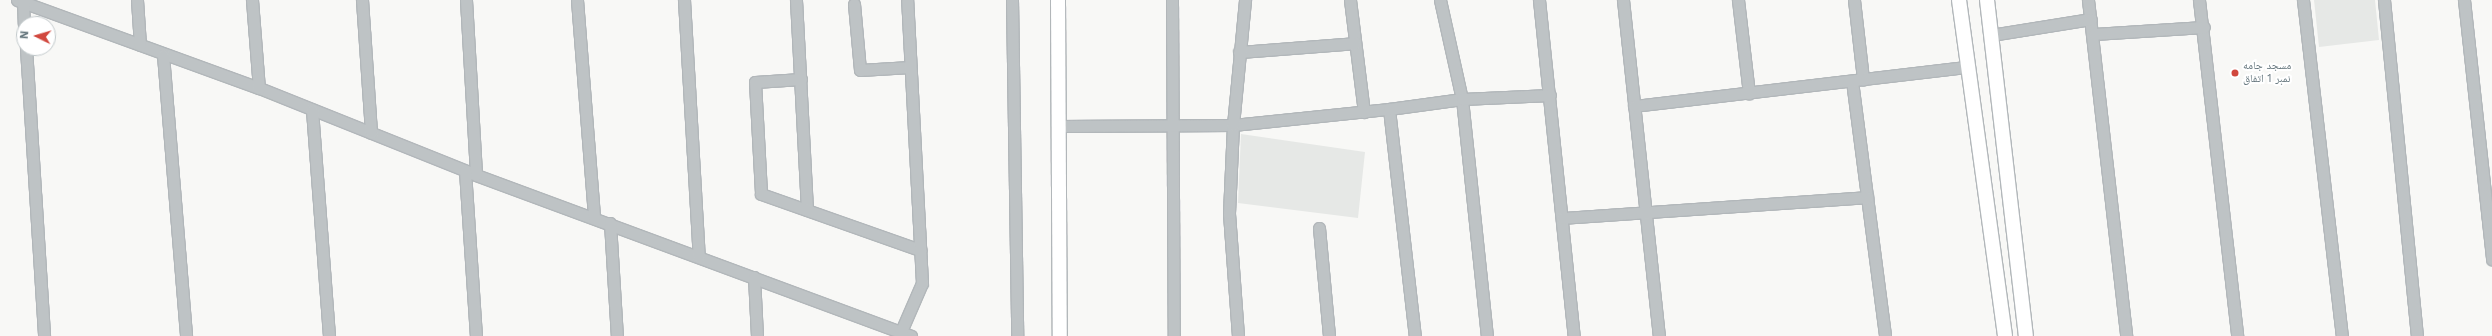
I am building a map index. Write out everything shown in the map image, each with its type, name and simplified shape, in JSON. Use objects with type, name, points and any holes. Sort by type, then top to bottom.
[{"type":"main road","points":[[1058,0],[1060,126],[1060,336]]},
{"type":"main road","points":[[1959,0],[2004,336]]},
{"type":"main road","points":[[1987,0],[2026,336]]},
{"type":"street","points":[[137,0],[140,45]]},
{"type":"street","points":[[252,0],[259,88]]},
{"type":"street","points":[[362,0],[371,133]]},
{"type":"street","points":[[466,0],[476,175]]},
{"type":"street","points":[[577,0],[594,217]]},
{"type":"street","points":[[684,0],[699,257]]},
{"type":"street","points":[[796,0],[807,210]]},
{"type":"street","points":[[900,334],[922,283],[907,0]]},
{"type":"street","points":[[1012,0],[1017,336]]},
{"type":"street","points":[[1172,0],[1174,336]]},
{"type":"street","points":[[1238,336],[1229,213],[1233,124],[1245,0]]},
{"type":"street","points":[[1350,0],[1364,112]]},
{"type":"street","points":[[1440,0],[1462,99],[1487,336]]},
{"type":"street","points":[[1539,0],[1574,336]]},
{"type":"street","points":[[1623,0],[1647,212],[1659,336]]},
{"type":"street","points":[[1738,0],[1748,93]]},
{"type":"street","points":[[1854,0],[1863,79]]},
{"type":"street","points":[[2088,0],[2094,34],[2126,336]]},
{"type":"street","points":[[2199,0],[2204,27],[2237,336]]},
{"type":"street","points":[[2303,0],[2342,336]]},
{"type":"street","points":[[2384,0],[2418,336]]},
{"type":"street","points":[[2464,0],[2492,259]]},
{"type":"street","points":[[23,16],[21,1],[163,55],[259,88],[465,171],[594,217],[900,334],[912,336]]},
{"type":"street","points":[[854,4],[860,70],[910,67]]},
{"type":"street","points":[[1991,35],[2091,19]]},
{"type":"street","points":[[2094,34],[2204,27]]},
{"type":"street","points":[[1239,52],[1355,43]]},
{"type":"street","points":[[163,55],[186,336]]},
{"type":"street","points":[[26,56],[44,336]]},
{"type":"street","points":[[1634,106],[1967,67]]},
{"type":"street","points":[[801,79],[755,82],[761,194],[920,250]]},
{"type":"street","points":[[1852,80],[1885,336]]},
{"type":"street","points":[[1060,126],[1172,126],[1233,124],[1364,112],[1462,99],[1550,95]]},
{"type":"street","points":[[1390,109],[1415,336]]},
{"type":"street","points":[[312,110],[329,336]]},
{"type":"street","points":[[465,171],[476,336]]},
{"type":"street","points":[[1562,218],[1867,197]]},
{"type":"street","points":[[610,223],[617,336]]},
{"type":"street","points":[[1319,228],[1330,336]]},
{"type":"street","points":[[754,277],[757,336]]},
{"type":"shaded area","points":[[2314,0],[2375,0],[2379,40],[2319,47]]},
{"type":"shaded area","points":[[1241,134],[1365,152],[1358,218],[1238,203]]},
{"type":"place","name":"مسجد جامه نمبر 1 اتفاق","points":[[2235,73]]}]
